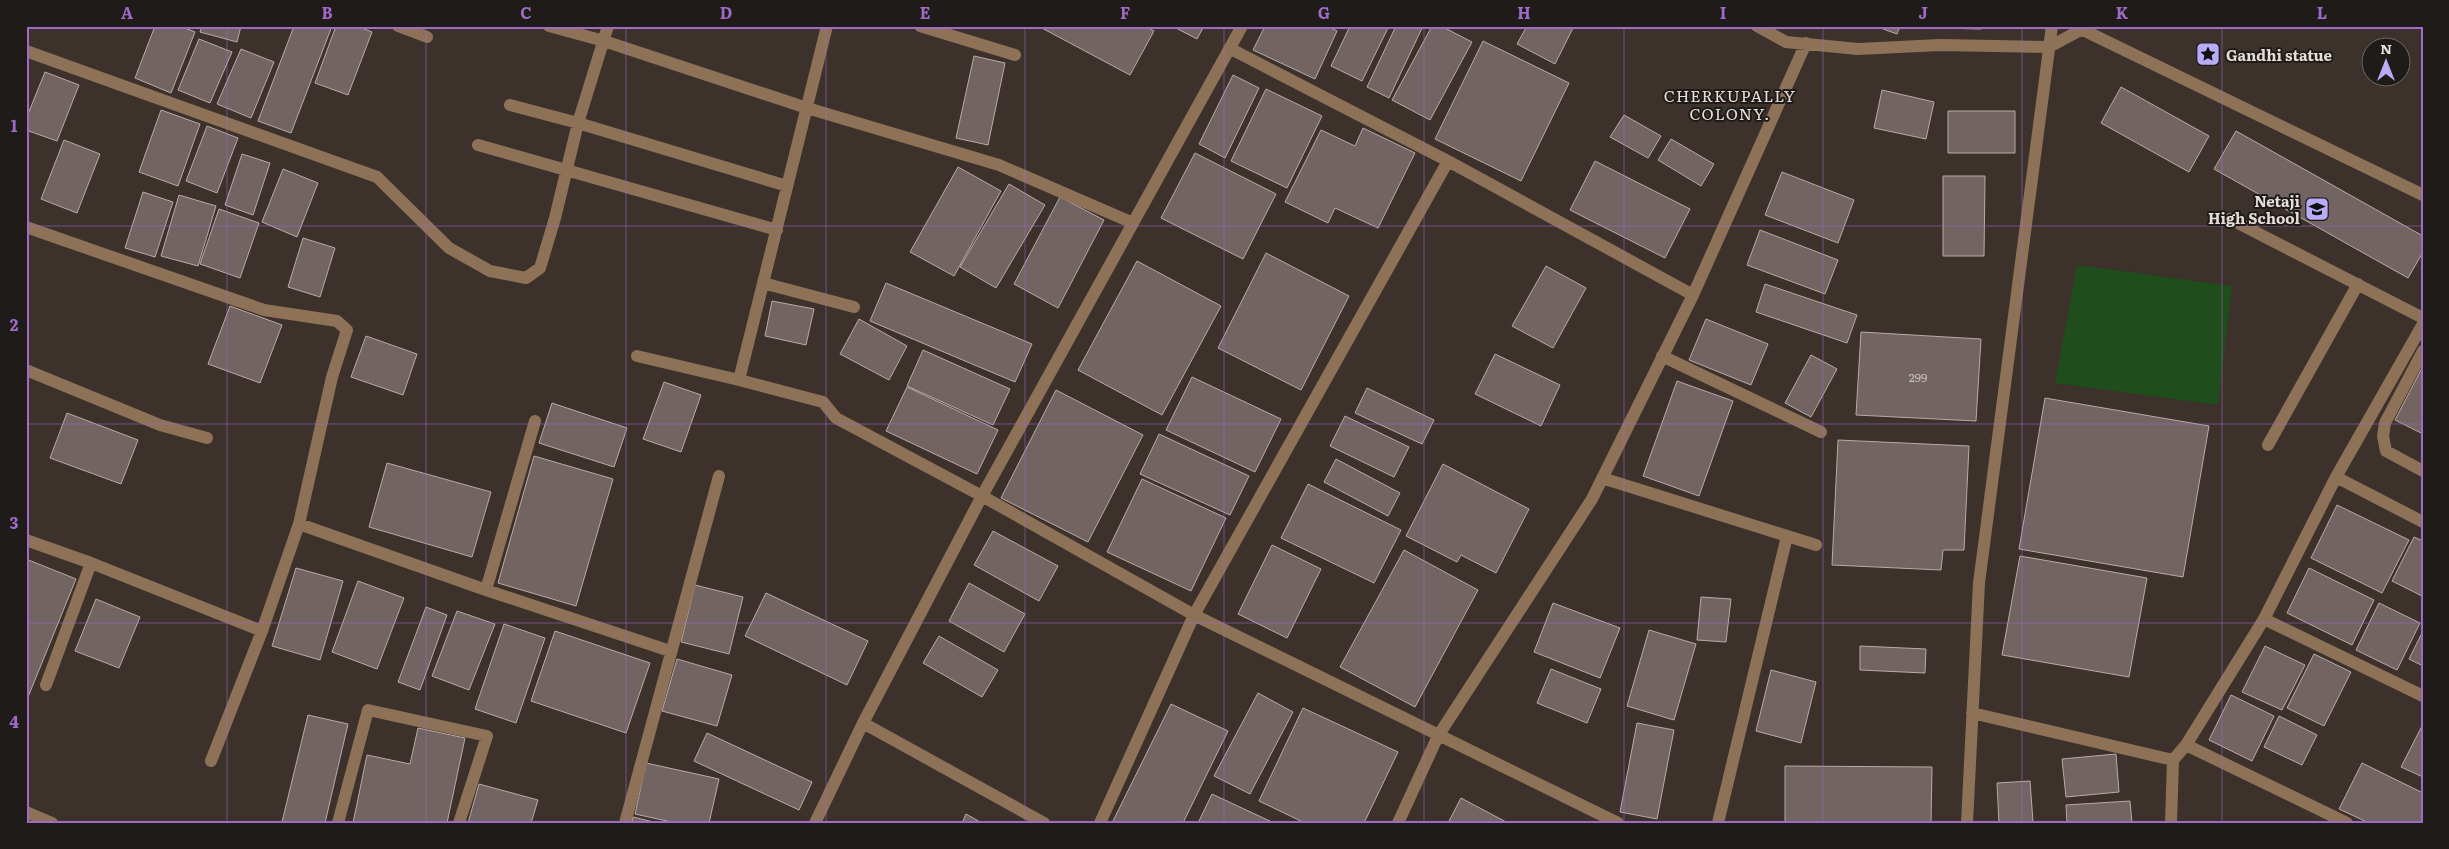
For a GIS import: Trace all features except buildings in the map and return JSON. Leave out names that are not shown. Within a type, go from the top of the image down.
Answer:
[{"type":"street","points":[[398,26],[427,37]]},
{"type":"street","points":[[549,26],[604,41],[807,108],[999,165],[1132,224]]},
{"type":"street","points":[[26,52],[377,177],[449,248],[490,271],[526,278],[540,268],[578,123],[608,26]]},
{"type":"street","points":[[740,380],[827,26]]},
{"type":"street","points":[[920,26],[1016,55]]},
{"type":"street","points":[[815,823],[862,723],[982,496],[1242,26]]},
{"type":"street","points":[[1757,26],[1786,42],[1858,49],[1940,46],[2050,47],[2085,28],[2423,195]]},
{"type":"street","points":[[1967,823],[1979,583],[2052,26]]},
{"type":"street","points":[[1398,823],[1438,736],[1592,499],[1693,295],[1806,43]]},
{"type":"street","points":[[1230,49],[1448,161],[1693,295]]},
{"type":"street","points":[[510,105],[578,123],[787,186]]},
{"type":"street","points":[[478,145],[776,230]]},
{"type":"street","points":[[1100,823],[1194,615],[1448,161]]},
{"type":"street","points":[[2230,218],[2423,318]]},
{"type":"street","points":[[26,227],[264,310],[338,321],[347,330],[332,377],[299,524],[262,631],[211,761]]},
{"type":"street","points":[[763,283],[854,307]]},
{"type":"street","points":[[2268,445],[2358,284]]},
{"type":"street","points":[[2171,823],[2172,760],[2186,744],[2264,619],[2336,477],[2423,324]]},
{"type":"street","points":[[2423,351],[2385,423],[2383,436],[2386,451],[2423,471]]},
{"type":"street","points":[[637,356],[823,402],[836,418],[982,496],[1194,615],[1618,823]]},
{"type":"street","points":[[1662,356],[1821,432]]},
{"type":"street","points":[[26,370],[160,424],[207,438]]},
{"type":"street","points":[[486,590],[535,422]]},
{"type":"street","points":[[625,823],[670,650],[719,476]]},
{"type":"street","points":[[2336,477],[2423,522]]},
{"type":"street","points":[[1602,478],[1816,545]]},
{"type":"street","points":[[299,524],[486,590],[670,650]]},
{"type":"street","points":[[1718,823],[1787,536]]},
{"type":"street","points":[[26,540],[91,563],[262,631]]},
{"type":"street","points":[[46,685],[91,563]]},
{"type":"street","points":[[2264,619],[2423,696]]},
{"type":"street","points":[[338,823],[368,710],[487,736],[459,823]]},
{"type":"street","points":[[1972,713],[2172,760]]},
{"type":"street","points":[[862,723],[1044,823]]},
{"type":"street","points":[[2186,744],[2348,823]]},
{"type":"street","points":[[26,812],[52,823]]},
{"type":"green space","points":[[2077,265],[2232,286],[2218,405],[2055,383]]},
{"type":"place","name":"Gandhi statue","points":[[2208,54]]},
{"type":"place","name":"Netaji High School","points":[[2317,209]]},
{"type":"district","name":"CHERKUPALLY COLONY.","points":[[1730,104]]}]
